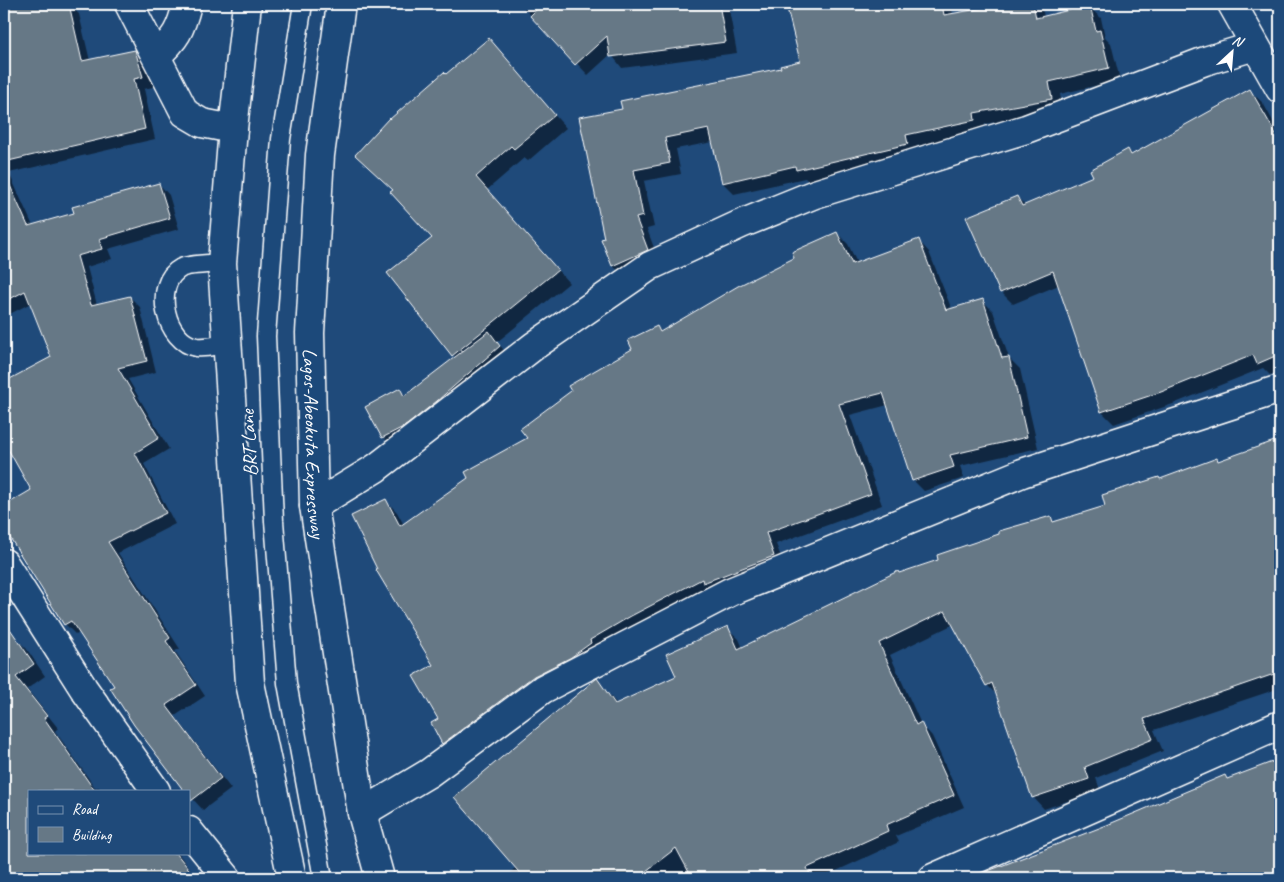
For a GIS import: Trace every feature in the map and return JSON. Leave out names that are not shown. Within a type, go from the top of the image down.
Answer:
[{"type":"main road","points":[[130,4],[185,113],[202,123],[233,129]]},
{"type":"main road","points":[[156,56],[179,33],[186,4]]},
{"type":"main road","points":[[247,4],[233,129],[222,263],[250,683],[292,878]]},
{"type":"main road","name":"Lagos-Abeokuta Expressway","points":[[341,4],[320,155],[311,313],[314,506],[362,814],[380,878]]},
{"type":"main road","points":[[1232,4],[1280,89]]},
{"type":"main road","points":[[314,506],[376,468],[534,346],[650,266],[740,224],[815,194],[1026,129],[1205,61],[1256,46]]},
{"type":"main road","points":[[362,814],[429,773],[542,689],[730,592],[1022,473],[1280,389]]},
{"type":"main road","points":[[4,563],[84,689],[155,790]]},
{"type":"main road","points":[[933,878],[1280,725]]},
{"type":"main road","points":[[190,832],[227,878]]},
{"type":"lane","name":"BRT Lane","points":[[303,4],[281,139],[266,336],[274,521],[287,683],[323,878]]},
{"type":"lane","points":[[222,263],[181,268],[168,281],[164,307],[175,334],[196,347],[228,344]]},
{"type":"building","points":[[4,4],[69,4],[82,61],[135,50],[143,77],[134,79],[145,129],[4,162]]},
{"type":"building","points":[[542,4],[719,4],[726,42],[610,57],[607,36],[575,65],[530,16]]},
{"type":"building","points":[[786,4],[942,4],[944,15],[1007,4],[1033,4],[1036,18],[1090,5],[1096,31],[1100,30],[1109,68],[1049,82],[1052,99],[974,113],[975,120],[906,135],[908,144],[796,170],[795,166],[722,183],[709,129],[665,138],[670,163],[634,170],[643,216],[636,218],[648,250],[612,266],[601,239],[604,238],[579,117],[622,109],[620,101],[781,68],[780,66],[800,61]]},
{"type":"building","points":[[489,38],[555,115],[514,149],[511,146],[476,177],[558,270],[452,356],[387,273],[432,238],[390,192],[393,190],[355,155],[389,118],[444,72],[446,74]]},
{"type":"building","points":[[1250,89],[1280,141],[1280,354],[1257,364],[1253,355],[1161,392],[1101,412],[1053,271],[1000,293],[966,217],[1017,196],[1022,206],[1093,176],[1090,170],[1128,149],[1131,155]]},
{"type":"building","points":[[4,172],[28,226],[74,213],[72,207],[159,183],[170,218],[99,239],[102,249],[77,256],[91,305],[130,296],[147,361],[118,368],[159,438],[135,453],[166,513],[108,542],[170,638],[166,641],[196,685],[166,705],[221,778],[191,801],[190,790],[183,790],[134,725],[110,688],[114,686],[71,621],[64,625],[4,528],[4,506],[31,490],[4,442],[4,382],[51,357],[25,291],[4,302]]},
{"type":"building","points":[[837,232],[852,264],[919,239],[946,310],[983,299],[1002,358],[1009,357],[1027,437],[950,455],[954,467],[912,481],[883,393],[839,404],[871,494],[766,533],[774,556],[703,583],[702,579],[631,616],[590,640],[591,643],[570,658],[534,676],[442,744],[431,723],[438,719],[413,676],[433,665],[376,570],[351,516],[386,499],[400,526],[468,478],[465,472],[527,438],[520,429],[571,391],[568,386],[632,349],[628,340],[657,326],[660,332],[738,286],[794,258],[792,252]]},
{"type":"building","points":[[489,331],[500,346],[407,425],[382,438],[365,407],[400,388],[404,396]]},
{"type":"building","points":[[1280,439],[1280,672],[1144,719],[1153,739],[1085,767],[1089,779],[1032,798],[992,683],[986,686],[945,611],[879,643],[916,725],[921,722],[954,795],[886,825],[888,831],[807,868],[812,878],[692,878],[676,848],[637,878],[524,878],[454,797],[597,678],[615,704],[676,676],[666,654],[728,626],[738,649],[898,571],[899,573],[938,560],[937,555],[999,534],[999,531],[1051,516],[1053,522],[1105,506],[1102,495],[1159,477],[1160,479],[1217,458],[1218,461]]},
{"type":"building","points":[[4,620],[34,664],[16,677],[47,716],[44,718],[94,790],[28,790],[28,854],[177,854],[196,878],[4,878]]},
{"type":"building","points":[[1280,759],[1280,875],[1270,878],[974,878],[1225,775],[1227,779]]}]
